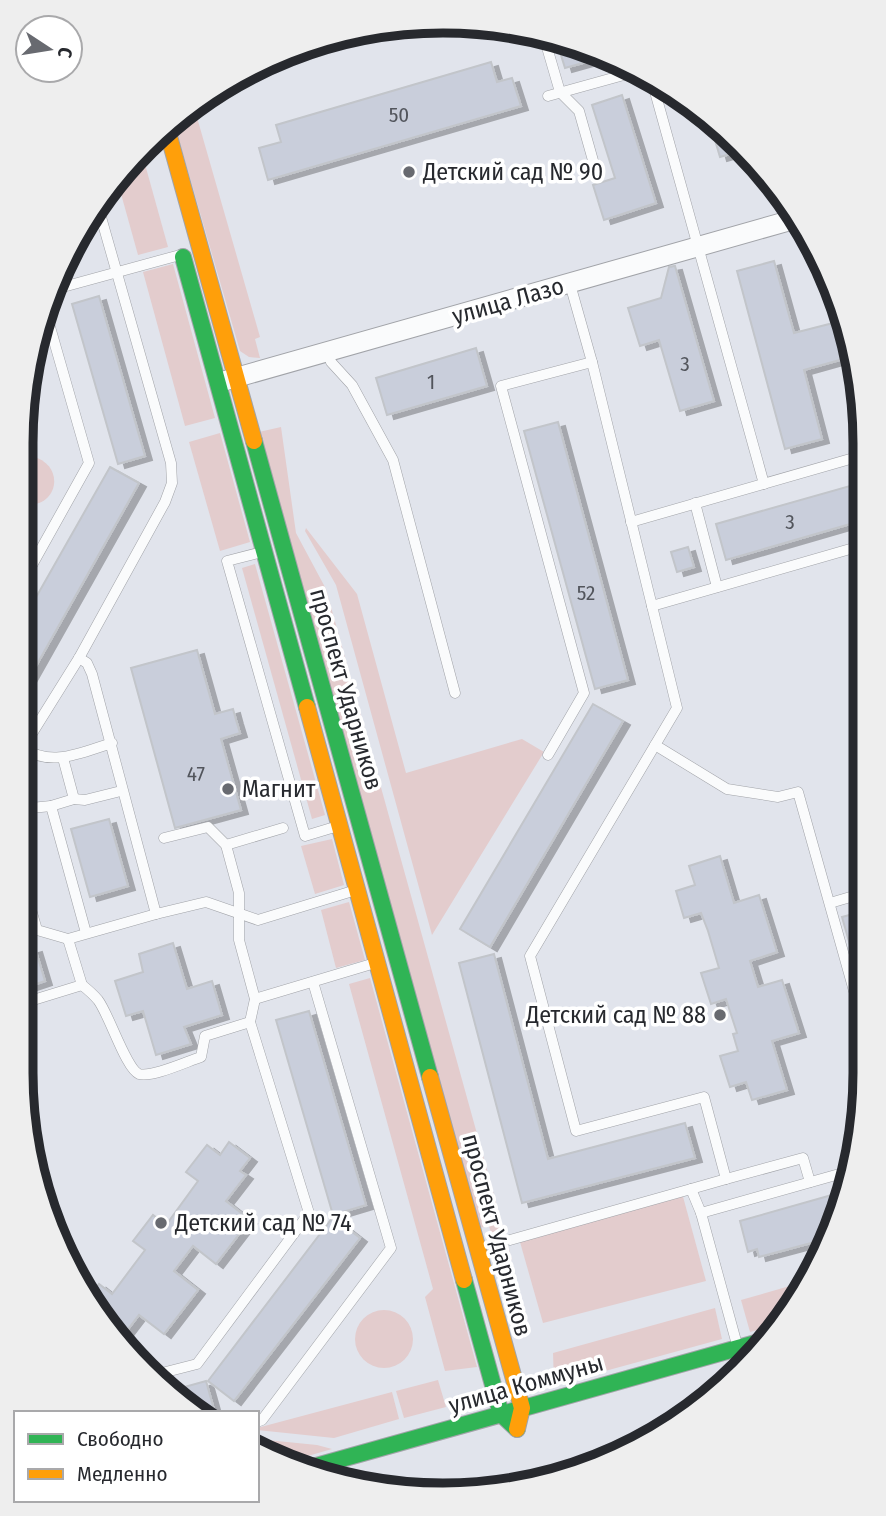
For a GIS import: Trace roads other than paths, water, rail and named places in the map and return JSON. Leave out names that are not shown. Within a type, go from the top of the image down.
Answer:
[{"type":"street","name":"проспект Ударников","points":[[170,138],[522,1408],[524,1427]]},
{"type":"street","name":"улица Лазо","points":[[217,383],[788,221]]},
{"type":"street","name":"проспект Ударников","points":[[180,248],[501,1414]]},
{"type":"street","name":"улица Коммуны","points":[[322,1464],[522,1408],[733,1363]]},
{"type":"street","points":[[501,1414],[524,1427]]},
{"type":"street","name":"улица Коммуны","points":[[494,1435],[524,1427]]},
{"type":"lane","points":[[547,46],[560,92],[579,111],[594,164]]},
{"type":"lane","points":[[548,96],[623,75]]},
{"type":"lane","points":[[655,92],[764,484]]},
{"type":"lane","points":[[33,734],[79,658],[165,502],[172,483],[172,463],[101,217]]},
{"type":"lane","points":[[64,287],[118,273],[180,248],[201,249]]},
{"type":"lane","points":[[570,284],[592,362],[677,708],[530,956],[576,1131],[704,1097],[726,1179]]},
{"type":"lane","points":[[33,563],[89,463],[50,327]]},
{"type":"lane","points":[[328,352],[331,362],[352,385],[393,460],[455,693]]},
{"type":"lane","points":[[548,755],[584,693],[501,386],[592,362]]},
{"type":"lane","points":[[631,522],[853,458]]},
{"type":"lane","points":[[695,503],[717,587]]},
{"type":"lane","points":[[282,546],[227,561],[305,836],[358,820]]},
{"type":"lane","points":[[652,606],[853,548]]},
{"type":"lane","points":[[79,658],[87,663],[92,674],[156,914]]},
{"type":"lane","points":[[33,755],[47,759],[63,758],[112,743]]},
{"type":"lane","points":[[655,745],[727,789],[778,797],[798,792],[853,986]]},
{"type":"lane","points":[[63,758],[74,799]]},
{"type":"lane","points":[[33,808],[74,799],[86,800],[117,792]]},
{"type":"lane","points":[[51,806],[86,933]]},
{"type":"lane","points":[[164,838],[208,827],[226,845],[239,893],[239,940],[255,999],[250,1022],[309,1213],[197,1364],[164,1373]]},
{"type":"lane","points":[[226,845],[283,828]]},
{"type":"lane","points":[[33,916],[37,930],[68,939],[206,902],[258,920],[376,884]]},
{"type":"lane","points":[[830,903],[853,896]]},
{"type":"lane","points":[[68,939],[82,985],[97,999],[110,1021],[130,1068],[139,1074],[149,1074],[201,1057],[205,1036],[250,1022]]},
{"type":"lane","points":[[255,999],[396,957]]},
{"type":"lane","points":[[259,1421],[391,1248],[313,982]]},
{"type":"lane","points":[[33,1000],[82,985]]},
{"type":"lane","points":[[510,1240],[803,1158],[810,1182]]},
{"type":"lane","points":[[701,1213],[840,1174]]},
{"type":"lane","points":[[691,1189],[701,1213],[736,1360]]},
{"type":"place","name":"Детский сад № 90","points":[[409,172]]},
{"type":"place","name":"Магнит","points":[[228,789]]},
{"type":"place","name":"Детский сад № 88","points":[[720,1015]]},
{"type":"place","name":"Детский сад № 74","points":[[161,1223]]}]
